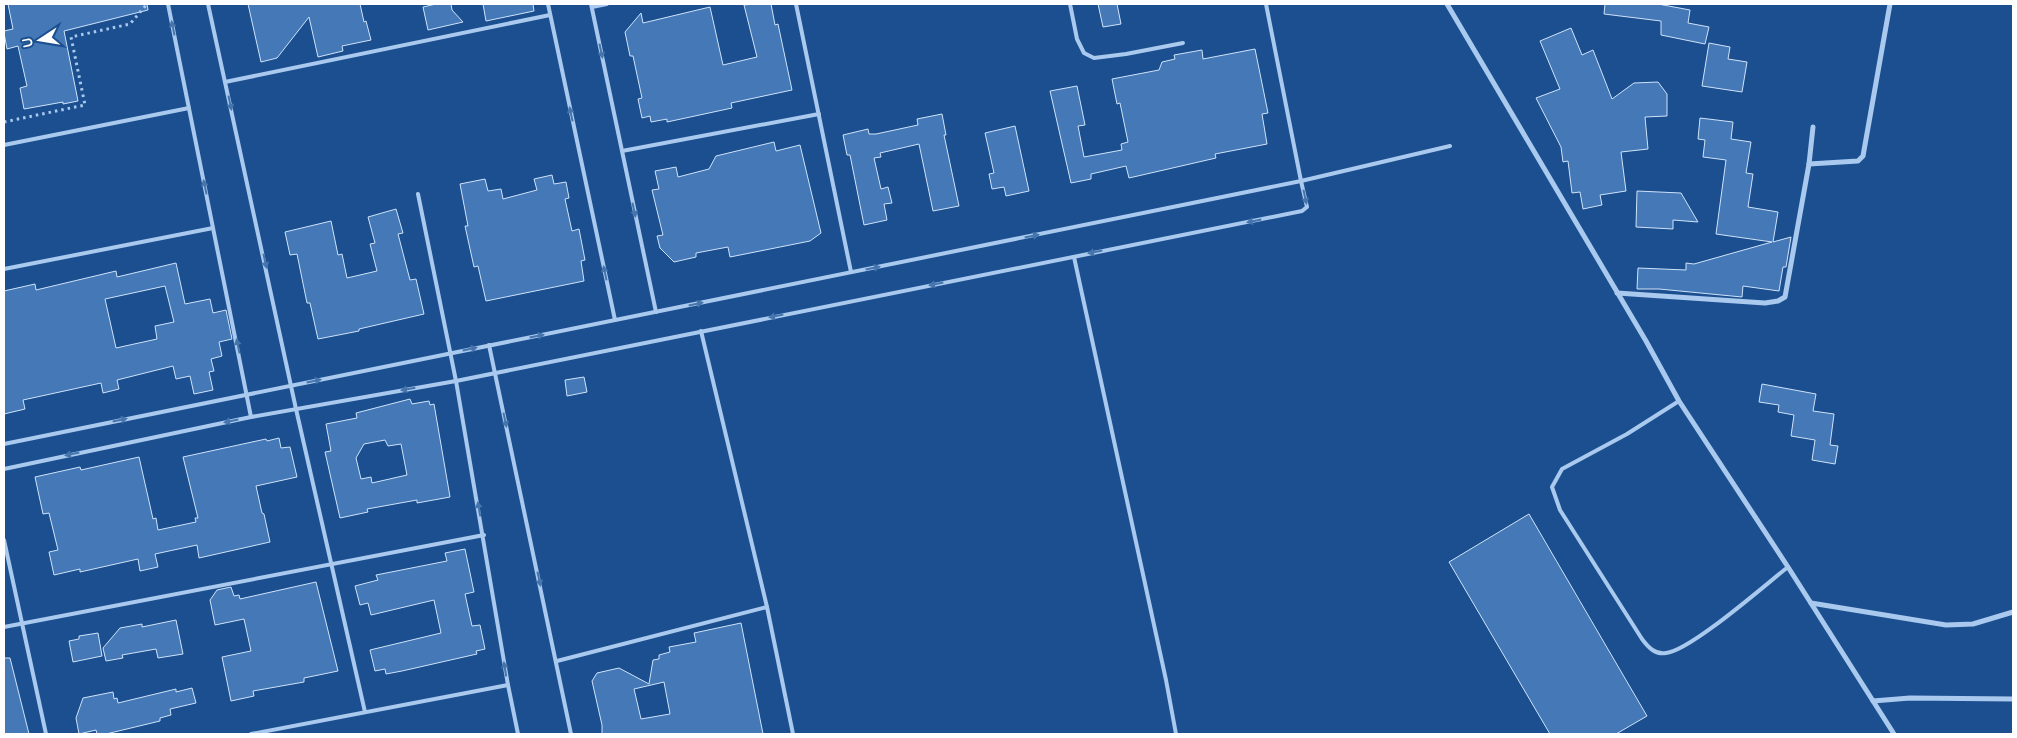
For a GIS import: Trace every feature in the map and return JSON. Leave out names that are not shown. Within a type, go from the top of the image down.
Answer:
[{"type":"street","points":[[1447,4],[1679,401],[1788,567],[1894,734]]},
{"type":"street","points":[[1809,164],[1858,161],[1863,156],[1890,4]]},
{"type":"street","points":[[1617,293],[1765,303],[1778,301],[1784,297],[1809,164],[1813,127]]},
{"type":"street","points":[[1811,603],[1946,625],[1973,624],[2013,612]]},
{"type":"street","points":[[1873,701],[1910,698],[2013,699]]},
{"type":"lane","points":[[168,4],[251,417]]},
{"type":"lane","points":[[208,4],[296,409],[365,712]]},
{"type":"lane","points":[[548,4],[616,320]]},
{"type":"lane","points":[[608,4],[591,5],[656,312]]},
{"type":"lane","points":[[796,4],[851,272]]},
{"type":"lane","points":[[1070,4],[1077,39],[1084,54],[1094,58],[1183,43]]},
{"type":"lane","points":[[4,469],[251,417],[456,381],[1302,211],[1307,207],[1308,202],[1301,182],[1266,4]]},
{"type":"lane","points":[[225,82],[550,15]]},
{"type":"lane","points":[[4,146],[189,108]]},
{"type":"lane","points":[[622,151],[819,114]]},
{"type":"lane","points":[[4,444],[1301,182],[1450,146]]},
{"type":"lane","points":[[418,194],[456,381],[518,734]]},
{"type":"lane","points":[[4,270],[214,228]]},
{"type":"lane","points":[[1074,256],[1176,734]]},
{"type":"lane","points":[[702,331],[767,608],[793,734]]},
{"type":"lane","points":[[489,345],[571,734]]},
{"type":"lane","points":[[1679,401],[1627,434],[1562,469],[1552,487],[1560,510],[1642,639],[1652,650],[1666,653],[1688,644],[1788,567]]},
{"type":"lane","points":[[4,627],[484,534]]},
{"type":"lane","points":[[4,540],[46,734]]},
{"type":"lane","points":[[557,661],[767,608]]},
{"type":"lane","points":[[251,734],[508,685]]},
{"type":"path","points":[[4,122],[86,105],[71,37],[130,24],[147,4]]},
{"type":"building","points":[[8,4],[147,4],[148,10],[64,31],[78,101],[24,109],[20,88],[27,86],[18,46],[7,49],[4,33],[4,31],[13,29]]},
{"type":"building","points":[[248,4],[360,4],[371,40],[342,46],[343,51],[318,57],[309,17],[277,58],[261,62]]},
{"type":"building","points":[[436,4],[451,4],[452,10],[463,22],[428,30],[423,7]]},
{"type":"building","points":[[483,4],[533,4],[534,11],[486,21]]},
{"type":"building","points":[[771,4],[775,25],[778,24],[792,90],[731,103],[732,108],[667,122],[667,119],[651,122],[650,116],[642,118],[638,99],[642,98],[633,56],[630,56],[625,32],[641,13],[643,23],[710,7],[723,65],[757,57],[744,5]]},
{"type":"building","points":[[1098,4],[1117,4],[1121,24],[1103,27]]},
{"type":"building","points":[[1605,4],[1658,4],[1690,10],[1688,23],[1709,27],[1705,44],[1661,35],[1661,21],[1604,14]]},
{"type":"building","points":[[1571,28],[1582,55],[1593,50],[1612,99],[1634,83],[1658,82],[1667,94],[1667,116],[1645,117],[1648,149],[1621,152],[1626,191],[1600,195],[1602,205],[1583,209],[1580,192],[1572,193],[1568,161],[1563,162],[1561,147],[1536,98],[1560,89],[1540,41]]},
{"type":"building","points":[[1709,43],[1730,47],[1728,59],[1747,62],[1742,92],[1702,86]]},
{"type":"building","points":[[1255,49],[1268,113],[1262,114],[1267,144],[1215,154],[1216,158],[1129,178],[1126,166],[1091,174],[1091,179],[1071,183],[1050,91],[1077,86],[1085,125],[1078,126],[1084,157],[1122,150],[1121,144],[1128,142],[1120,103],[1117,104],[1112,79],[1159,70],[1162,62],[1175,59],[1174,55],[1202,50],[1203,59]]},
{"type":"building","points":[[942,114],[946,135],[944,135],[959,206],[933,211],[919,144],[880,153],[881,157],[874,158],[881,189],[888,187],[892,203],[884,204],[887,220],[864,225],[850,155],[847,155],[843,135],[868,129],[869,134],[876,134],[918,125],[917,119]]},
{"type":"building","points":[[1700,118],[1733,122],[1731,139],[1751,142],[1746,173],[1753,174],[1748,207],[1778,212],[1773,242],[1791,237],[1786,267],[1783,267],[1779,291],[1743,286],[1742,297],[1659,289],[1637,289],[1638,268],[1686,270],[1686,263],[1694,264],[1772,242],[1716,234],[1726,160],[1703,157],[1705,140],[1698,139]]},
{"type":"building","points":[[1015,126],[1029,191],[1006,196],[1004,187],[992,189],[989,174],[994,173],[985,133]]},
{"type":"building","points":[[774,142],[776,151],[800,145],[821,233],[810,241],[730,257],[728,247],[696,253],[696,257],[674,262],[660,248],[657,236],[663,235],[652,190],[659,189],[655,171],[676,167],[678,177],[709,169],[716,156]]},
{"type":"building","points":[[552,175],[554,184],[566,182],[569,198],[565,199],[572,231],[579,229],[585,260],[581,261],[584,281],[486,301],[478,266],[474,267],[465,226],[468,226],[460,184],[485,179],[488,191],[501,189],[503,199],[537,190],[534,179]]},
{"type":"building","points":[[1637,191],[1681,193],[1698,222],[1673,220],[1673,229],[1636,227]]},
{"type":"building","points":[[396,209],[403,233],[398,234],[410,280],[416,279],[424,314],[359,329],[359,331],[318,339],[310,303],[307,303],[297,254],[290,255],[285,232],[331,221],[338,255],[342,254],[347,278],[377,271],[370,244],[375,243],[368,217]]},
{"type":"building","points":[[176,263],[185,304],[210,299],[213,313],[226,310],[232,339],[219,342],[222,356],[211,359],[214,371],[209,372],[213,390],[194,394],[190,376],[176,379],[173,366],[117,380],[119,389],[103,393],[101,383],[23,400],[25,409],[4,414],[4,291],[35,284],[36,290],[116,271],[117,277]],"holes":[[[165,286],[174,322],[155,326],[157,339],[116,348],[105,299]]]},
{"type":"building","points":[[584,377],[587,392],[567,396],[565,380]]},
{"type":"building","points":[[1762,384],[1816,394],[1813,411],[1834,414],[1830,445],[1838,446],[1835,464],[1812,460],[1815,440],[1791,436],[1794,415],[1778,412],[1779,405],[1759,402]]},
{"type":"building","points":[[410,399],[412,404],[429,401],[430,405],[434,404],[450,497],[417,503],[417,500],[367,509],[368,512],[340,518],[325,452],[331,451],[326,424],[357,418],[356,413]],"holes":[[[385,440],[388,446],[401,444],[407,475],[372,483],[371,477],[361,479],[356,458],[364,444]]]},
{"type":"building","points":[[279,438],[281,448],[290,447],[297,477],[256,486],[270,542],[199,558],[197,545],[155,554],[158,567],[140,571],[138,559],[80,572],[80,569],[54,575],[49,552],[58,550],[49,513],[43,514],[35,477],[80,467],[81,470],[139,457],[153,519],[156,518],[158,530],[196,522],[195,518],[198,518],[183,457],[266,439],[267,441]]},
{"type":"building","points":[[1529,514],[1647,716],[1616,734],[1550,734],[1449,562]]},
{"type":"building","points":[[465,549],[474,592],[465,594],[472,626],[480,625],[485,649],[476,651],[477,654],[402,671],[386,674],[385,669],[375,671],[370,650],[441,633],[434,600],[371,615],[368,603],[360,605],[355,586],[378,580],[376,575],[447,561],[445,553]]},
{"type":"building","points":[[316,582],[338,671],[304,678],[304,682],[253,691],[254,696],[231,701],[222,657],[251,651],[244,619],[215,625],[210,600],[217,590],[231,587],[234,596],[239,595],[240,599]]},
{"type":"building","points":[[176,620],[183,654],[158,658],[156,649],[122,655],[123,658],[106,661],[103,648],[120,628],[142,624],[142,627]]},
{"type":"building","points":[[741,623],[763,734],[602,734],[602,725],[592,681],[597,673],[619,668],[649,684],[653,660],[659,659],[659,655],[670,652],[669,647],[696,642],[694,633]],"holes":[[[664,682],[670,714],[641,719],[634,689]]]},
{"type":"building","points":[[98,633],[102,656],[73,662],[69,641],[79,639],[79,636]]},
{"type":"building","points":[[4,658],[10,658],[29,734],[4,734]]},
{"type":"building","points":[[192,688],[196,703],[170,709],[171,715],[160,718],[160,721],[106,734],[97,734],[96,730],[79,734],[76,718],[83,698],[113,692],[114,699],[117,698],[118,703],[176,689],[176,692]]}]
